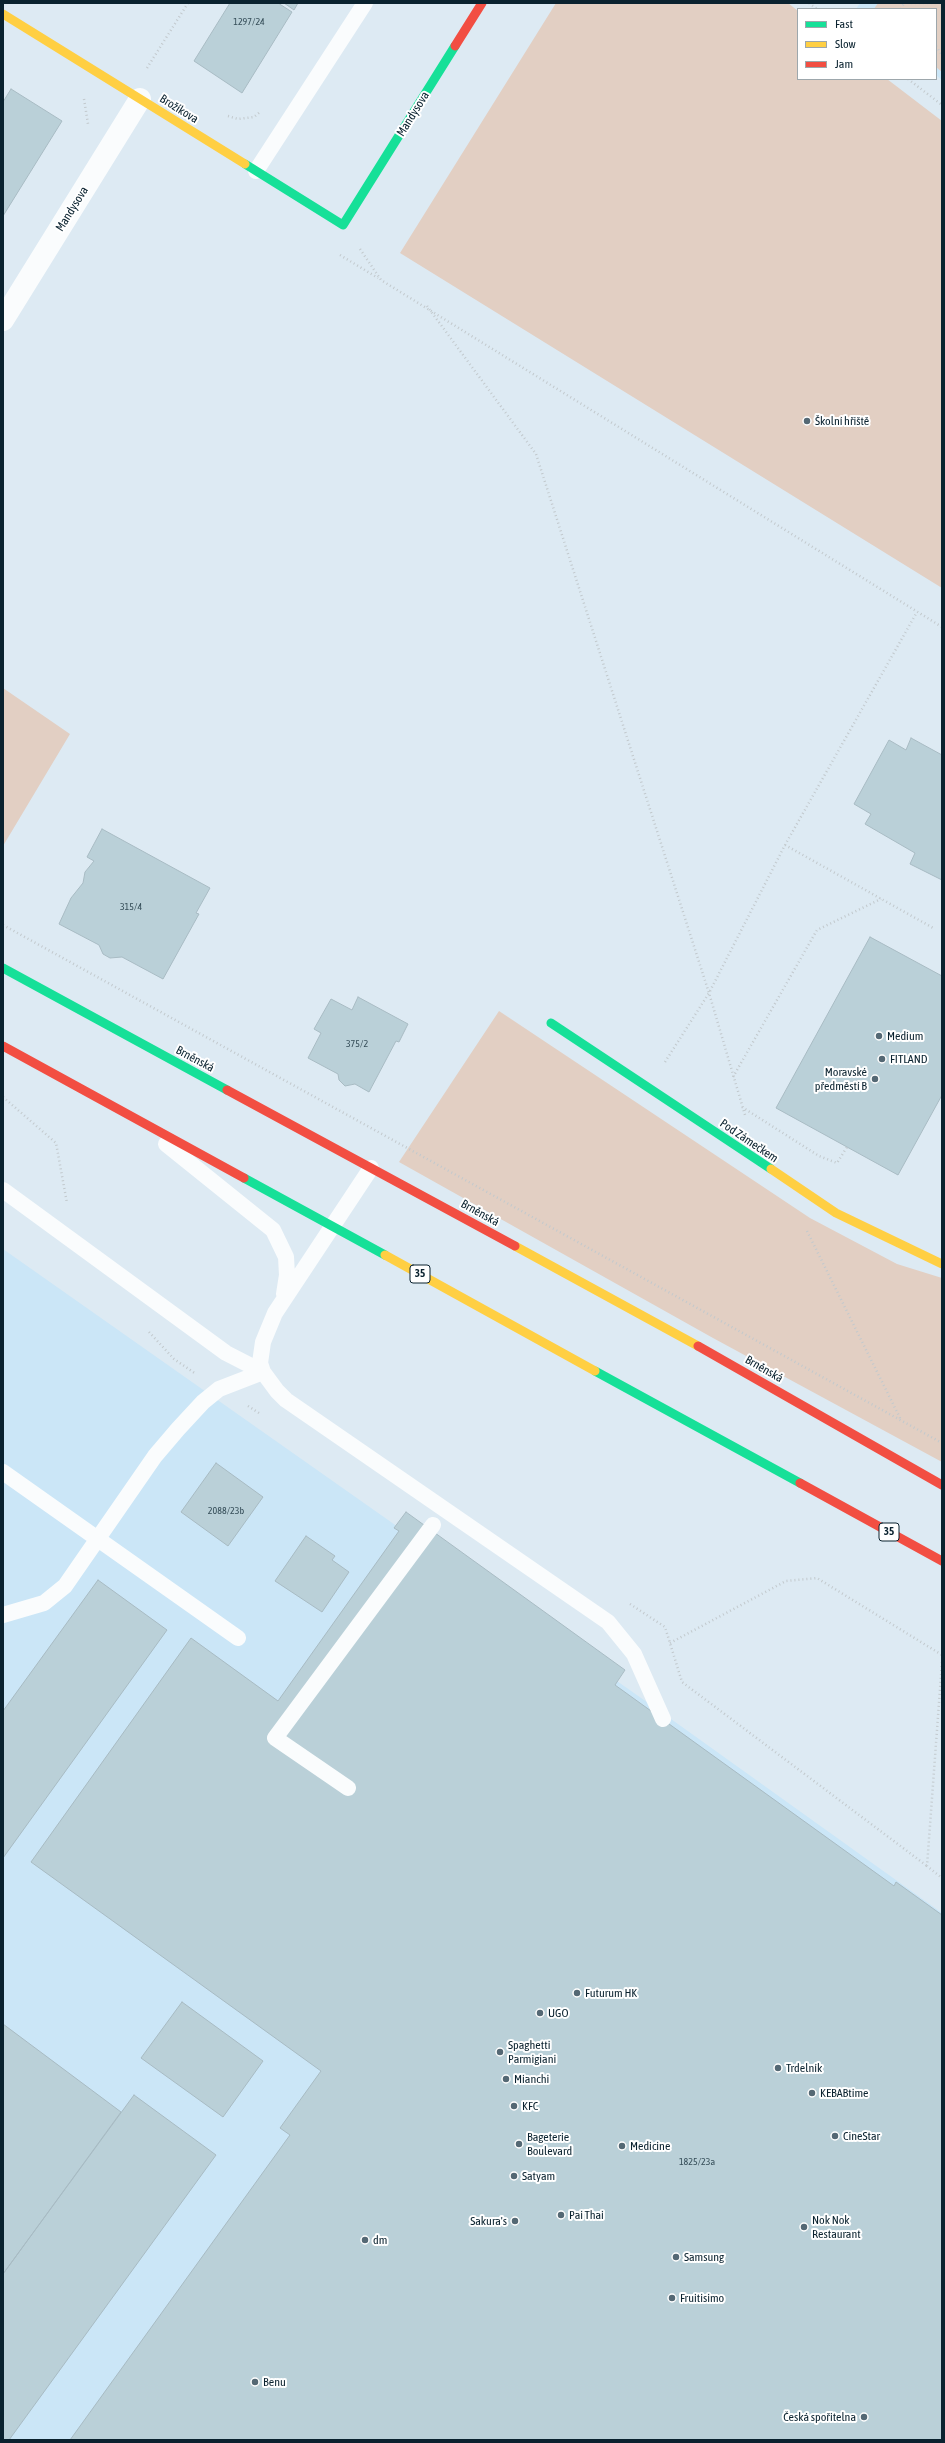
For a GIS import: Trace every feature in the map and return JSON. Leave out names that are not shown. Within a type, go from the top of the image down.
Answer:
[{"type":"main road","name":"Mandysova","points":[[343,225],[482,3]]},
{"type":"main road","name":"Brožíkova","points":[[3,14],[343,225]]},
{"type":"main road","name":"Brněnská","points":[[3,968],[728,1362],[942,1485]]},
{"type":"main road","name":"Pod Zámečkem","points":[[551,1023],[836,1213],[942,1264]]},
{"type":"main road","name":"35","points":[[3,1046],[942,1561]]},
{"type":"street","name":"Mandysova","points":[[3,320],[140,99]]},
{"type":"lane","points":[[256,171],[365,3]]},
{"type":"lane","points":[[135,1119],[273,1230],[286,1257],[287,1275],[283,1299]]},
{"type":"lane","points":[[371,1168],[283,1299],[263,1342],[260,1363],[263,1372],[277,1391],[286,1400],[608,1622],[634,1654],[663,1719]]},
{"type":"lane","points":[[3,1190],[226,1353],[263,1372]]},
{"type":"lane","points":[[3,1614],[29,1608],[56,1594],[65,1586],[165,1442],[203,1402],[219,1389],[263,1372]]},
{"type":"lane","points":[[3,1472],[238,1638]]},
{"type":"lane","points":[[348,1788],[275,1738],[433,1525]]},
{"type":"path","points":[[154,73],[147,68],[188,3]]},
{"type":"path","points":[[911,3],[941,3]]},
{"type":"path","points":[[909,80],[942,105]]},
{"type":"path","points":[[221,114],[238,119],[254,117],[263,109]]},
{"type":"path","points":[[343,225],[381,280],[427,306],[942,627]]},
{"type":"path","points":[[427,306],[536,454],[710,993],[741,1107],[747,1121]]},
{"type":"path","points":[[648,1087],[710,993],[785,845],[917,612]]},
{"type":"path","points":[[785,845],[935,930]]},
{"type":"path","points":[[733,1077],[817,930],[881,899]]},
{"type":"path","points":[[3,925],[941,1442]]},
{"type":"path","points":[[741,1107],[820,1156],[837,1163],[847,1147]]},
{"type":"path","points":[[804,1224],[901,1420]]},
{"type":"path","points":[[942,1655],[817,1578],[786,1581],[670,1642],[682,1682],[942,1878]]},
{"type":"path","points":[[927,1866],[942,1662]]},
{"type":"shaded area","name":"Školní hřiště","points":[[556,3],[788,3],[797,10],[797,80],[888,80],[942,121],[942,588],[400,253]]},
{"type":"shaded area","points":[[860,3],[942,3],[942,80],[937,76],[937,8],[857,8]]},
{"type":"shaded area","points":[[878,3],[942,3],[942,72],[937,68],[937,8],[875,8]]},
{"type":"shaded area","points":[[3,688],[70,734],[3,846]]},
{"type":"shaded area","points":[[499,1011],[810,1218],[897,1264],[942,1278],[942,1462],[713,1338],[399,1162]]},
{"type":"shaded area","name":"Futurum HK","points":[[3,1249],[678,1724],[942,1913],[942,2440],[3,2440]]},
{"type":"building","points":[[230,3],[278,3],[292,12],[242,93],[194,61]]},
{"type":"building","points":[[284,3],[298,3],[294,10]]},
{"type":"building","points":[[11,89],[62,121],[3,216],[3,102]]},
{"type":"building","points":[[911,738],[942,755],[942,880],[910,864],[915,853],[865,824],[871,814],[854,804],[889,740],[906,750]]},
{"type":"building","points":[[102,829],[210,888],[196,913],[199,914],[163,979],[122,957],[110,958],[103,954],[99,945],[59,924],[71,898],[83,883],[85,872],[94,861],[87,857]]},
{"type":"building","name":"Medium","points":[[870,937],[942,976],[942,1095],[898,1175],[776,1108]]},
{"type":"building","points":[[358,997],[408,1024],[399,1042],[396,1041],[369,1092],[355,1084],[345,1086],[339,1080],[338,1074],[308,1058],[321,1033],[314,1029],[331,999],[352,1010]]},
{"type":"building","points":[[216,1463],[263,1497],[228,1546],[181,1512]]},
{"type":"building","name":"Futurum HK","points":[[406,1512],[625,1670],[615,1685],[894,1886],[896,1882],[942,1915],[942,2440],[70,2440],[290,2135],[280,2128],[321,2071],[31,1862],[191,1638],[278,1701],[399,1531],[394,1528]]},
{"type":"building","points":[[306,1536],[335,1556],[332,1560],[349,1572],[322,1612],[275,1581]]},
{"type":"building","points":[[98,1580],[167,1630],[3,1858],[3,1711]]},
{"type":"building","points":[[182,2002],[263,2061],[223,2117],[141,2058]]},
{"type":"building","points":[[3,2024],[121,2112],[3,2274]]},
{"type":"building","points":[[134,2095],[216,2155],[9,2440],[3,2440],[3,2274]]},
{"type":"traffic: fast","points":[[245,164],[343,225],[455,46]]},
{"type":"traffic: fast","points":[[3,968],[227,1090]]},
{"type":"traffic: fast","points":[[551,1023],[771,1169]]},
{"type":"traffic: fast","points":[[244,1178],[385,1255]]},
{"type":"traffic: fast","points":[[595,1371],[800,1483]]},
{"type":"traffic: slow","points":[[3,14],[245,164]]},
{"type":"traffic: slow","points":[[771,1169],[836,1213],[942,1264]]},
{"type":"traffic: slow","points":[[515,1246],[698,1346]]},
{"type":"traffic: slow","points":[[385,1255],[595,1371]]},
{"type":"traffic: jam","points":[[455,46],[482,3]]},
{"type":"traffic: jam","points":[[3,1046],[244,1178]]},
{"type":"traffic: jam","points":[[227,1090],[515,1246]]},
{"type":"traffic: jam","points":[[698,1346],[942,1485]]},
{"type":"traffic: jam","points":[[800,1483],[942,1561]]},
{"type":"place","name":"Školní hřiště","points":[[807,421]]},
{"type":"place","name":"Medium","points":[[879,1036]]},
{"type":"place","name":"FITLAND","points":[[882,1059]]},
{"type":"place","name":"Moravské předměstí B","points":[[875,1079]]},
{"type":"place","name":"Futurum HK","points":[[577,1993]]},
{"type":"place","name":"UGO","points":[[540,2013]]},
{"type":"place","name":"Spaghetti Parmigiani","points":[[500,2052]]},
{"type":"place","name":"Trdelník","points":[[778,2068]]},
{"type":"place","name":"Mianchi","points":[[506,2079]]},
{"type":"place","name":"KEBABtime","points":[[812,2093]]},
{"type":"place","name":"KFC","points":[[514,2106]]},
{"type":"place","name":"CineStar","points":[[835,2136]]},
{"type":"place","name":"Bageterie Boulevard","points":[[519,2144]]},
{"type":"place","name":"Medicine","points":[[622,2146]]},
{"type":"place","name":"Satyam","points":[[514,2176]]},
{"type":"place","name":"Pai Thai","points":[[561,2215]]},
{"type":"place","name":"Sakura's","points":[[515,2221]]},
{"type":"place","name":"Nok Nok Restaurant","points":[[804,2227]]},
{"type":"place","name":"dm","points":[[365,2240]]},
{"type":"place","name":"Samsung","points":[[676,2257]]},
{"type":"place","name":"Fruitisimo","points":[[672,2298]]},
{"type":"place","name":"Benu","points":[[255,2382]]},
{"type":"place","name":"Česká spořitelna","points":[[864,2417]]}]
